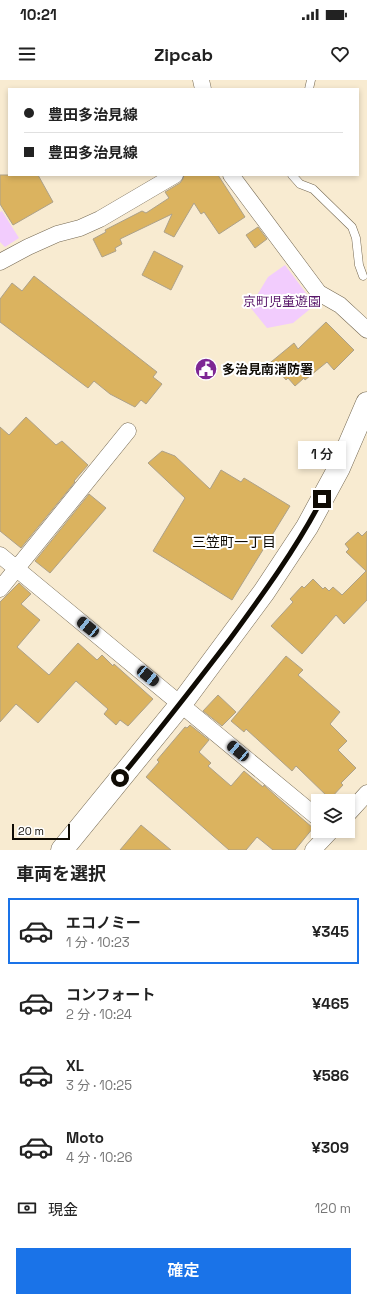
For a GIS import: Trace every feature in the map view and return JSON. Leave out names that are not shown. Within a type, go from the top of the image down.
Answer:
[{"type":"main road","points":[[62,850],[181,704],[264,592],[307,527],[339,468],[367,403]]},
{"type":"street","points":[[0,262],[57,234],[80,228],[100,219],[173,176]]},
{"type":"street","points":[[232,176],[319,293],[340,305],[367,330]]},
{"type":"street","points":[[0,589],[128,431]]},
{"type":"street","points":[[0,555],[311,812]]},
{"type":"street","points":[[355,806],[367,792]]},
{"type":"street","points":[[314,850],[325,838]]},
{"type":"lane","points":[[293,176],[300,184],[313,189],[352,227],[356,238],[359,265],[363,276]]},
{"type":"green space","points":[[2,211],[19,238],[5,247],[0,242],[0,212]]},
{"type":"green space","name":"京町児童遊園","points":[[285,265],[315,305],[293,323],[267,328],[250,307],[268,277]]},
{"type":"building","points":[[0,175],[39,176],[53,202],[13,225],[0,204]]},
{"type":"building","points":[[184,176],[219,176],[245,217],[219,234],[204,212],[201,214],[194,203],[174,237],[164,232],[172,214],[120,239],[122,244],[115,248],[116,251],[102,257],[93,239],[106,232],[105,230],[142,211],[146,213],[169,198],[165,192],[180,183]]},
{"type":"building","points":[[258,227],[267,239],[255,248],[246,235]]},
{"type":"building","points":[[154,251],[183,266],[171,290],[142,275]]},
{"type":"building","points":[[34,276],[157,372],[153,377],[162,384],[146,404],[141,400],[135,407],[110,394],[94,381],[88,388],[0,322],[0,299],[12,283],[22,291]]},
{"type":"building","points":[[326,322],[354,350],[334,370],[327,362],[295,386],[288,378],[286,380],[271,362],[294,343],[298,349]]},
{"type":"building","points":[[26,417],[56,445],[62,441],[88,465],[21,548],[0,531],[0,427],[9,435]]},
{"type":"building","points":[[162,451],[175,456],[210,489],[221,470],[241,482],[244,478],[290,506],[232,600],[153,551],[185,498],[148,463]]},
{"type":"building","points":[[89,494],[106,508],[50,573],[35,561]]},
{"type":"building","points":[[367,531],[367,600],[344,624],[336,615],[302,654],[271,626],[293,602],[290,599],[302,586],[304,588],[313,579],[323,589],[325,587],[329,591],[333,587],[342,595],[366,571],[346,552],[349,549],[345,544],[358,532],[362,536]]},
{"type":"building","points":[[19,583],[31,594],[21,604],[40,620],[17,647],[49,675],[78,643],[97,660],[102,655],[153,699],[128,726],[120,720],[116,725],[104,714],[108,709],[76,681],[38,723],[16,704],[0,722],[0,602]]},
{"type":"building","points":[[286,656],[303,670],[298,675],[340,712],[330,724],[347,741],[338,750],[356,768],[341,783],[343,785],[335,794],[325,794],[296,766],[292,771],[246,729],[244,732],[231,721]]},
{"type":"building","points":[[218,695],[236,712],[222,726],[203,711]]},
{"type":"building","points":[[190,725],[209,740],[199,752],[211,763],[208,766],[231,786],[244,771],[263,787],[264,785],[311,826],[311,830],[295,850],[273,850],[257,837],[246,850],[229,850],[146,777],[159,762],[157,760],[185,727],[187,728]]},
{"type":"building","points":[[141,825],[171,850],[120,850]]},
{"type":"place","name":"多治見南消防署","points":[[206,369]]},
{"type":"district","name":"三笠町一丁目","points":[[234,542]]},
{"type":"route","points":[[120,778],[181,704],[264,592],[307,527],[322,499]]}]
